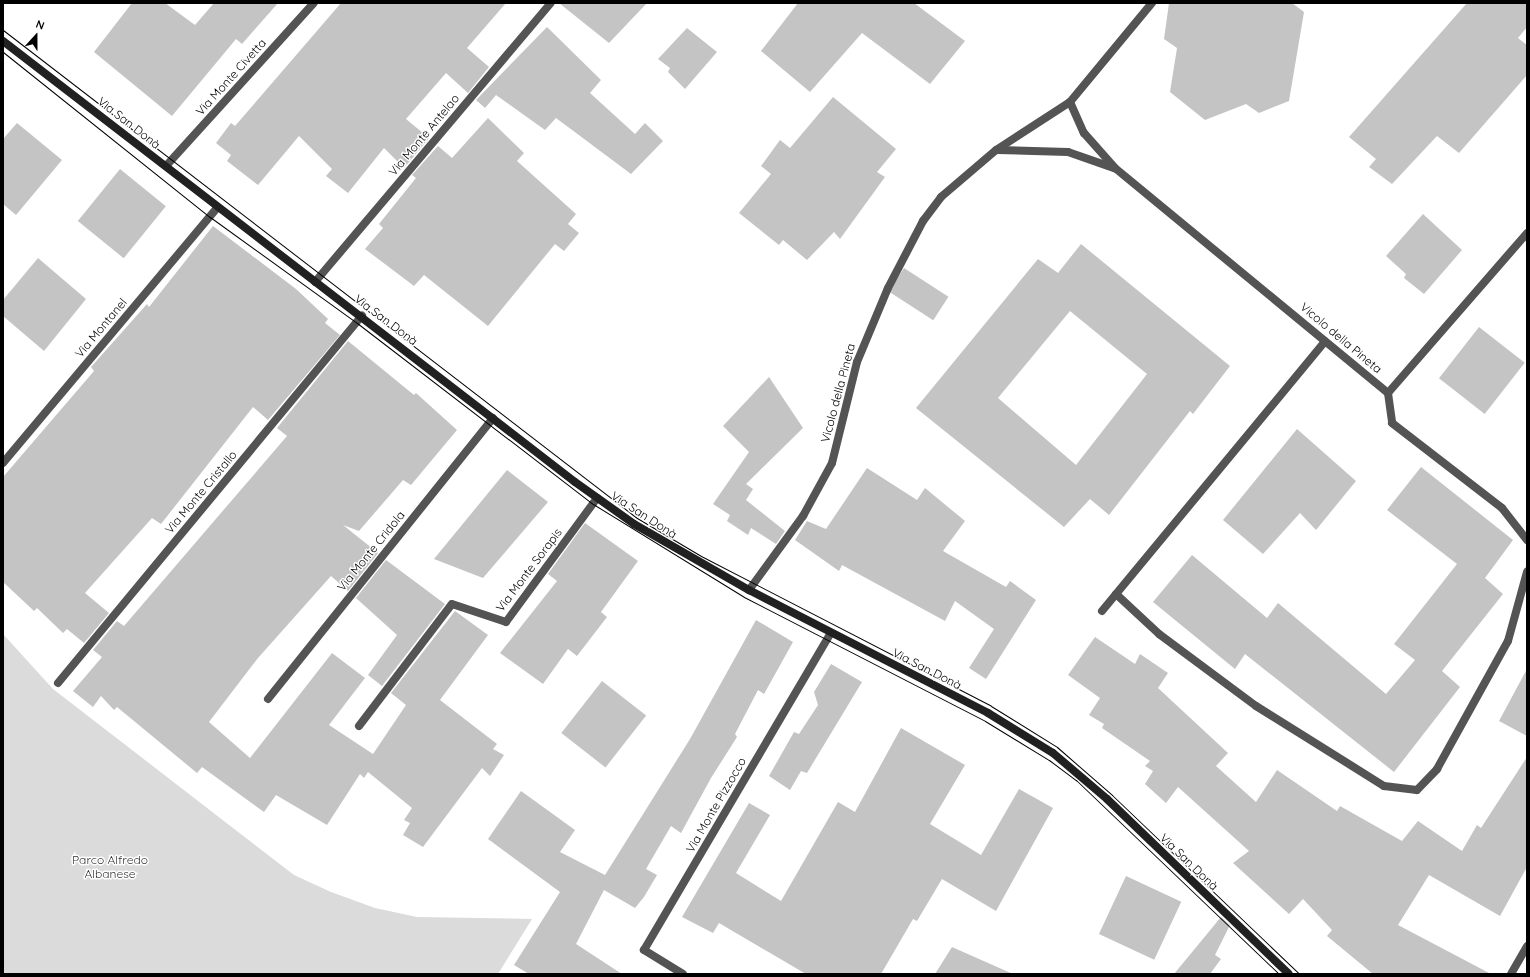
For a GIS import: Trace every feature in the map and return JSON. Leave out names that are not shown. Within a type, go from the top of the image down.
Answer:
[{"type":"street","name":"Via Monte Civetta","points":[[166,166],[314,3]]},
{"type":"street","name":"Via Monte Antelao","points":[[314,282],[551,3]]},
{"type":"street","points":[[1070,102],[1152,3]]},
{"type":"street","name":"Via San Donà","points":[[3,41],[314,282],[362,316],[597,498],[653,536],[749,590],[988,713],[1053,753],[1107,800],[1289,974]]},
{"type":"street","name":"Vicolo della Pineta","points":[[749,590],[803,516],[832,463],[857,362],[905,253],[941,197],[996,150],[1070,102],[1084,133],[1115,168],[1388,393]]},
{"type":"street","name":"Vicolo della Pineta","points":[[996,150],[1068,152],[1115,168]]},
{"type":"street","name":"Via Montanel","points":[[3,464],[218,207]]},
{"type":"street","points":[[1527,233],[1388,393],[1392,423],[1502,508],[1527,540]]},
{"type":"street","name":"Via Monte Cristallo","points":[[58,683],[362,316]]},
{"type":"street","points":[[1102,611],[1325,341]]},
{"type":"street","name":"Via Monte Cridola","points":[[268,700],[493,418]]},
{"type":"street","name":"Via Monte Sorapis","points":[[359,726],[452,604],[506,622],[597,498]]},
{"type":"street","points":[[1116,594],[1159,634],[1256,706],[1384,786],[1417,790],[1437,769],[1508,641],[1527,572]]},
{"type":"street","name":"Via Monte Pizzocco","points":[[683,974],[644,950],[831,633]]},
{"type":"street","points":[[1511,974],[1527,946]]},
{"type":"green space","name":"Parco Alfredo Albanese","points":[[3,634],[53,689],[294,875],[331,892],[375,908],[417,917],[532,919],[498,974],[3,974]]},
{"type":"building","points":[[132,3],[165,3],[195,25],[214,3],[278,3],[242,44],[236,39],[172,116],[94,52]]},
{"type":"building","points":[[341,3],[506,3],[467,48],[489,67],[468,93],[446,73],[406,119],[429,138],[404,168],[384,148],[348,193],[326,176],[332,169],[299,136],[258,185],[227,161],[231,155],[216,143],[231,123],[235,126]]},
{"type":"building","points":[[559,3],[647,3],[609,43]]},
{"type":"building","points":[[798,3],[914,3],[965,41],[930,84],[862,33],[810,92],[761,51]]},
{"type":"building","points":[[1169,3],[1292,3],[1304,12],[1289,101],[1259,113],[1246,104],[1205,120],[1170,92],[1177,48],[1164,39]]},
{"type":"building","points":[[1467,3],[1527,3],[1527,27],[1518,38],[1527,45],[1527,75],[1459,153],[1437,136],[1392,184],[1369,167],[1376,159],[1349,137]]},
{"type":"building","points":[[547,27],[601,80],[590,93],[635,134],[645,123],[663,141],[631,174],[556,118],[545,130],[496,95],[485,108],[476,100]]},
{"type":"building","points":[[687,28],[717,52],[685,89],[668,72],[670,68],[658,59]]},
{"type":"building","points":[[833,97],[896,149],[877,172],[885,177],[840,239],[834,232],[807,260],[783,240],[779,245],[739,213],[771,174],[761,166],[780,140],[790,148]]},
{"type":"building","points":[[488,118],[524,153],[517,161],[576,214],[568,224],[579,233],[564,251],[555,244],[488,326],[424,275],[414,286],[365,249],[383,228],[379,224],[416,178],[412,175],[438,146],[452,158]]},
{"type":"building","points":[[17,123],[62,160],[16,215],[3,204],[3,139]]},
{"type":"building","points":[[120,169],[166,206],[124,258],[78,221]]},
{"type":"building","points":[[1423,214],[1462,250],[1424,294],[1404,278],[1406,274],[1386,256]]},
{"type":"building","points":[[213,226],[296,289],[328,319],[325,323],[340,335],[268,420],[253,407],[161,524],[152,518],[85,593],[109,613],[84,643],[67,629],[63,633],[37,608],[34,611],[3,582],[3,477],[94,371],[91,367],[147,304],[149,307]]},
{"type":"building","points":[[1081,244],[1230,366],[1193,414],[1190,411],[1109,515],[1090,499],[1064,527],[916,408],[1038,259],[1058,273]],"holes":[[[1070,311],[1147,374],[1076,465],[998,398]]]},
{"type":"building","points":[[38,258],[86,299],[44,351],[3,316],[3,300]]},
{"type":"building","points":[[904,268],[948,297],[933,320],[889,291]]},
{"type":"building","points":[[1479,327],[1525,363],[1485,414],[1439,378]]},
{"type":"building","points":[[348,341],[414,395],[416,393],[457,430],[411,485],[403,480],[359,531],[343,525],[378,553],[348,591],[331,576],[258,658],[209,722],[250,758],[332,653],[365,678],[329,725],[373,754],[406,705],[391,693],[455,611],[488,635],[440,700],[497,744],[493,749],[504,755],[490,776],[482,768],[423,847],[403,835],[410,823],[404,820],[412,808],[368,772],[364,778],[360,774],[327,825],[276,795],[264,812],[202,767],[197,773],[117,707],[114,710],[101,696],[93,707],[73,691],[102,657],[93,650],[117,621],[124,626],[287,436],[277,428]]},
{"type":"building","points":[[769,377],[803,428],[746,484],[753,489],[746,500],[785,531],[776,544],[751,528],[748,535],[727,521],[730,515],[713,504],[749,452],[723,426]]},
{"type":"building","points":[[1297,429],[1356,481],[1316,530],[1300,513],[1263,554],[1223,520]]},
{"type":"building","points":[[1421,467],[1513,540],[1485,578],[1503,594],[1442,671],[1460,687],[1394,772],[1245,654],[1235,669],[1153,602],[1192,555],[1267,618],[1278,603],[1386,694],[1415,660],[1394,644],[1457,564],[1387,510]]},
{"type":"building","points":[[867,468],[917,500],[925,488],[965,521],[943,551],[1006,587],[1010,581],[1036,600],[986,679],[969,668],[994,629],[955,601],[945,621],[842,565],[839,571],[795,540],[807,521],[826,529]]},
{"type":"building","points":[[507,470],[548,502],[483,578],[434,559]]},
{"type":"building","points":[[585,523],[638,561],[601,612],[607,617],[577,656],[568,649],[543,684],[500,653],[557,581],[548,574]]},
{"type":"building","points":[[386,560],[445,604],[382,686],[368,675],[397,635],[356,598]]},
{"type":"building","points":[[756,620],[793,642],[764,694],[758,690],[735,734],[737,737],[711,778],[681,833],[671,826],[646,869],[657,875],[644,897],[635,908],[604,890],[576,944],[622,974],[529,974],[514,965],[560,892],[488,839],[521,791],[575,830],[560,852],[605,875],[690,739]]},
{"type":"building","points":[[1095,637],[1135,664],[1140,654],[1168,673],[1158,688],[1228,753],[1216,766],[1256,802],[1277,770],[1337,811],[1340,806],[1402,841],[1418,821],[1462,851],[1477,825],[1481,828],[1527,757],[1527,867],[1500,916],[1429,875],[1398,925],[1491,974],[1373,974],[1327,936],[1332,930],[1303,899],[1289,914],[1233,863],[1249,851],[1178,787],[1166,803],[1145,784],[1153,771],[1145,766],[1150,761],[1102,728],[1104,724],[1089,715],[1100,698],[1068,675]]},
{"type":"building","points":[[831,664],[862,682],[807,773],[801,771],[790,790],[769,776],[794,732],[799,734],[818,705],[814,692]]},
{"type":"building","points":[[1527,669],[1527,736],[1499,721]]},
{"type":"building","points":[[602,681],[646,715],[605,767],[561,733]]},
{"type":"building","points":[[901,728],[965,765],[930,824],[981,855],[1019,789],[1053,808],[996,911],[942,879],[917,921],[913,919],[881,974],[806,974],[719,923],[713,933],[682,917],[749,803],[770,815],[736,873],[781,901],[838,802],[855,812]]},
{"type":"building","points":[[1126,876],[1181,902],[1154,960],[1099,934]]},
{"type":"building","points":[[1221,917],[1230,925],[1215,955],[1221,959],[1210,974],[1174,974]]},
{"type":"building","points":[[952,947],[1013,974],[935,974]]},
{"type":"tram line","points":[[3,30],[637,518],[701,556],[991,706],[1057,747],[1112,795],[1299,974]]},
{"type":"tram line","points":[[3,52],[210,217],[357,323],[593,504],[744,597],[985,721],[1049,760],[1076,780],[1279,974]]}]
